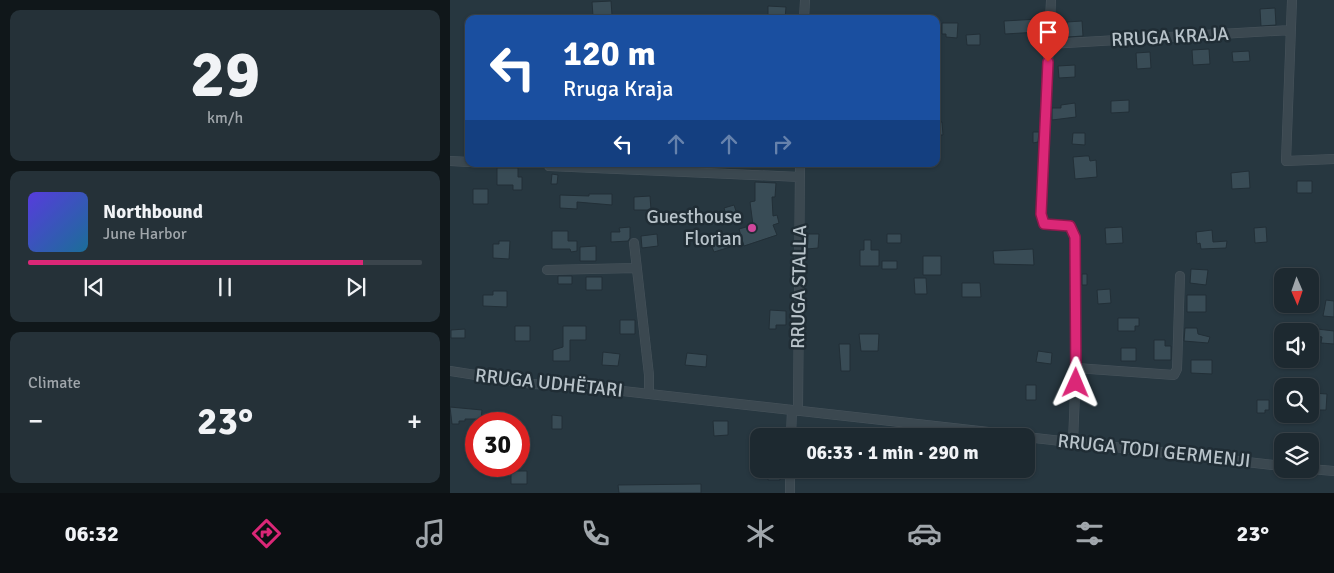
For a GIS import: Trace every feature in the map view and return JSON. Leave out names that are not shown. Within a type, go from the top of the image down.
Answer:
[{"type":"street","points":[[804,15],[805,0]]},
{"type":"street","points":[[1051,0],[1041,214],[1044,224],[1070,226],[1075,237],[1076,368],[1073,442]]},
{"type":"street","points":[[1292,0],[1286,161],[1334,159]]},
{"type":"street","name":"RRUGA KRAJA","points":[[1049,44],[1291,30]]},
{"type":"street","points":[[450,161],[465,162]]},
{"type":"street","points":[[572,167],[800,177]]},
{"type":"street","name":"RRUGA STALLA","points":[[793,428],[795,410],[800,167]]},
{"type":"street","name":"RRUGA UDHËTARI","points":[[634,243],[635,268],[649,375],[649,394]]},
{"type":"street","points":[[547,270],[635,268]]},
{"type":"street","points":[[1076,368],[1174,375],[1177,369],[1180,276]]},
{"type":"street","name":"RRUGA UDHËTARI","points":[[450,372],[533,384],[578,386],[795,410]]},
{"type":"street","name":"RRUGA TODI GERMENJI","points":[[795,410],[954,428]]},
{"type":"street","name":"RRUGA TODI GERMENJI","points":[[1035,437],[1274,465]]},
{"type":"street","points":[[1319,470],[1334,472]]},
{"type":"street","points":[[790,478],[790,493]]},
{"type":"building","points":[[611,1],[612,15],[593,15],[592,2]]},
{"type":"building","points":[[768,6],[786,7],[785,15],[768,15]]},
{"type":"building","points":[[1275,8],[1276,25],[1261,26],[1260,9]]},
{"type":"building","points":[[1039,19],[1039,32],[1005,34],[1004,21]]},
{"type":"building","points":[[1082,21],[1083,36],[1068,37],[1067,22]]},
{"type":"building","points":[[942,23],[958,23],[957,38],[946,37],[946,34],[942,34]]},
{"type":"building","points":[[980,34],[980,45],[967,45],[966,35]]},
{"type":"building","points":[[1209,49],[1210,64],[1193,65],[1192,50]]},
{"type":"building","points":[[1249,51],[1250,61],[1233,62],[1232,52]]},
{"type":"building","points":[[1150,52],[1151,68],[1137,69],[1136,53]]},
{"type":"building","points":[[1075,65],[1075,77],[1059,78],[1058,66]]},
{"type":"building","points":[[1129,100],[1129,112],[1111,113],[1111,101]]},
{"type":"building","points":[[1075,103],[1076,117],[1052,120],[1052,108],[1061,108],[1061,105]]},
{"type":"building","points":[[940,122],[942,122],[943,135],[940,135]]},
{"type":"building","points":[[1033,132],[1039,132],[1038,142],[1033,143]]},
{"type":"building","points":[[1073,133],[1085,133],[1085,145],[1072,144]]},
{"type":"building","points":[[1089,156],[1090,161],[1096,160],[1097,177],[1075,179],[1073,157]]},
{"type":"building","points":[[497,168],[518,168],[518,177],[522,177],[522,190],[513,190],[513,185],[497,185]]},
{"type":"building","points":[[1249,171],[1250,188],[1232,189],[1231,173]]},
{"type":"building","points":[[552,174],[558,175],[557,184],[551,184]]},
{"type":"building","points":[[1297,181],[1312,181],[1312,193],[1297,193]]},
{"type":"building","points":[[755,182],[776,183],[775,197],[772,197],[773,216],[777,215],[779,223],[773,225],[777,235],[744,246],[739,229],[753,225],[750,202],[755,201]]},
{"type":"building","points":[[473,189],[488,189],[488,204],[473,204]]},
{"type":"building","points":[[589,194],[612,194],[612,205],[577,202],[577,209],[560,208],[560,195],[589,196]]},
{"type":"building","points":[[650,196],[651,210],[634,210],[634,197]]},
{"type":"building","points":[[734,205],[738,217],[728,220],[724,208]]},
{"type":"building","points":[[630,227],[630,238],[628,241],[611,242],[611,232],[620,232],[619,228]]},
{"type":"building","points":[[1122,227],[1123,243],[1106,244],[1105,228]]},
{"type":"building","points":[[1266,227],[1267,242],[1255,243],[1254,228]]},
{"type":"building","points":[[1212,230],[1213,242],[1227,241],[1226,248],[1201,249],[1200,243],[1197,244],[1196,232]]},
{"type":"building","points":[[552,231],[568,231],[568,241],[577,241],[577,251],[552,249]]},
{"type":"building","points":[[657,234],[658,246],[642,248],[641,236]]},
{"type":"building","points":[[726,234],[730,247],[714,252],[709,240]]},
{"type":"building","points":[[807,234],[819,234],[818,248],[807,249]]},
{"type":"building","points":[[887,234],[901,234],[901,243],[887,243]]},
{"type":"building","points":[[699,235],[702,245],[695,247],[692,237]]},
{"type":"building","points":[[864,240],[871,240],[871,250],[879,250],[879,266],[860,266],[860,250],[864,250]]},
{"type":"building","points":[[499,241],[510,241],[509,259],[493,258],[493,244],[499,244]]},
{"type":"building","points":[[596,246],[596,261],[580,261],[580,247]]},
{"type":"building","points":[[1033,249],[1034,265],[994,264],[993,251]]},
{"type":"building","points":[[923,256],[941,256],[941,275],[923,275]]},
{"type":"building","points":[[882,261],[897,261],[897,269],[882,269]]},
{"type":"building","points":[[1191,269],[1208,270],[1206,285],[1190,283]]},
{"type":"building","points":[[1082,274],[1087,274],[1087,285],[1082,285]]},
{"type":"building","points":[[558,276],[572,276],[572,284],[558,284]]},
{"type":"building","points":[[586,277],[602,277],[602,290],[586,290]]},
{"type":"building","points":[[914,278],[926,278],[927,294],[915,294]]},
{"type":"building","points":[[962,283],[980,283],[981,297],[962,297]]},
{"type":"building","points":[[1110,289],[1111,303],[1098,304],[1097,290]]},
{"type":"building","points":[[493,291],[507,291],[507,307],[483,306],[483,295],[493,295]]},
{"type":"building","points":[[1187,295],[1206,295],[1206,312],[1187,312]]},
{"type":"building","points":[[1326,300],[1334,301],[1334,317],[1323,316]]},
{"type":"building","points":[[770,310],[786,311],[786,325],[776,325],[776,329],[769,329]]},
{"type":"building","points":[[1118,318],[1139,318],[1139,326],[1135,326],[1135,331],[1118,331]]},
{"type":"building","points":[[620,320],[635,320],[635,334],[620,334]]},
{"type":"building","points":[[515,326],[530,326],[530,341],[515,341]]},
{"type":"building","points":[[563,326],[586,326],[586,340],[570,340],[570,361],[553,361],[553,350],[563,347]]},
{"type":"building","points":[[1185,328],[1197,328],[1198,334],[1210,337],[1208,343],[1184,341]]},
{"type":"building","points":[[465,329],[465,338],[451,338],[451,330]]},
{"type":"building","points":[[1319,329],[1334,331],[1334,344],[1321,343],[1322,337],[1319,336]]},
{"type":"building","points":[[859,334],[879,334],[878,351],[861,351]]},
{"type":"building","points":[[1154,340],[1165,340],[1165,346],[1171,346],[1171,360],[1154,360]]},
{"type":"building","points":[[839,344],[850,344],[850,371],[841,371]]},
{"type":"building","points":[[1121,348],[1136,348],[1136,361],[1121,361]]},
{"type":"building","points":[[1038,351],[1052,353],[1051,364],[1036,362]]},
{"type":"building","points":[[603,352],[620,354],[618,366],[602,365]]},
{"type":"building","points":[[687,353],[707,355],[706,367],[685,365]]},
{"type":"building","points":[[1191,360],[1212,360],[1212,374],[1191,373]]},
{"type":"building","points":[[1026,385],[1036,385],[1036,400],[1026,400]]},
{"type":"building","points":[[1319,393],[1327,394],[1326,410],[1319,410]]},
{"type":"building","points":[[1257,400],[1269,400],[1269,410],[1265,410],[1265,413],[1257,413]]},
{"type":"building","points":[[450,407],[482,410],[482,412],[465,412],[465,421],[459,421],[459,424],[452,424]]},
{"type":"building","points":[[552,415],[562,416],[562,429],[552,429]]},
{"type":"building","points":[[713,421],[728,421],[728,435],[714,436]]},
{"type":"building","points":[[511,477],[527,477],[527,484],[511,484]]},
{"type":"building","points":[[768,478],[780,478],[780,480],[768,480]]},
{"type":"building","points":[[701,484],[701,493],[619,493],[618,485]]},
{"type":"place","name":"Guesthouse Florian","points":[[752,228]]},
{"type":"route","points":[[1048,62],[1041,214],[1044,224],[1070,226],[1074,231],[1076,383]]}]
